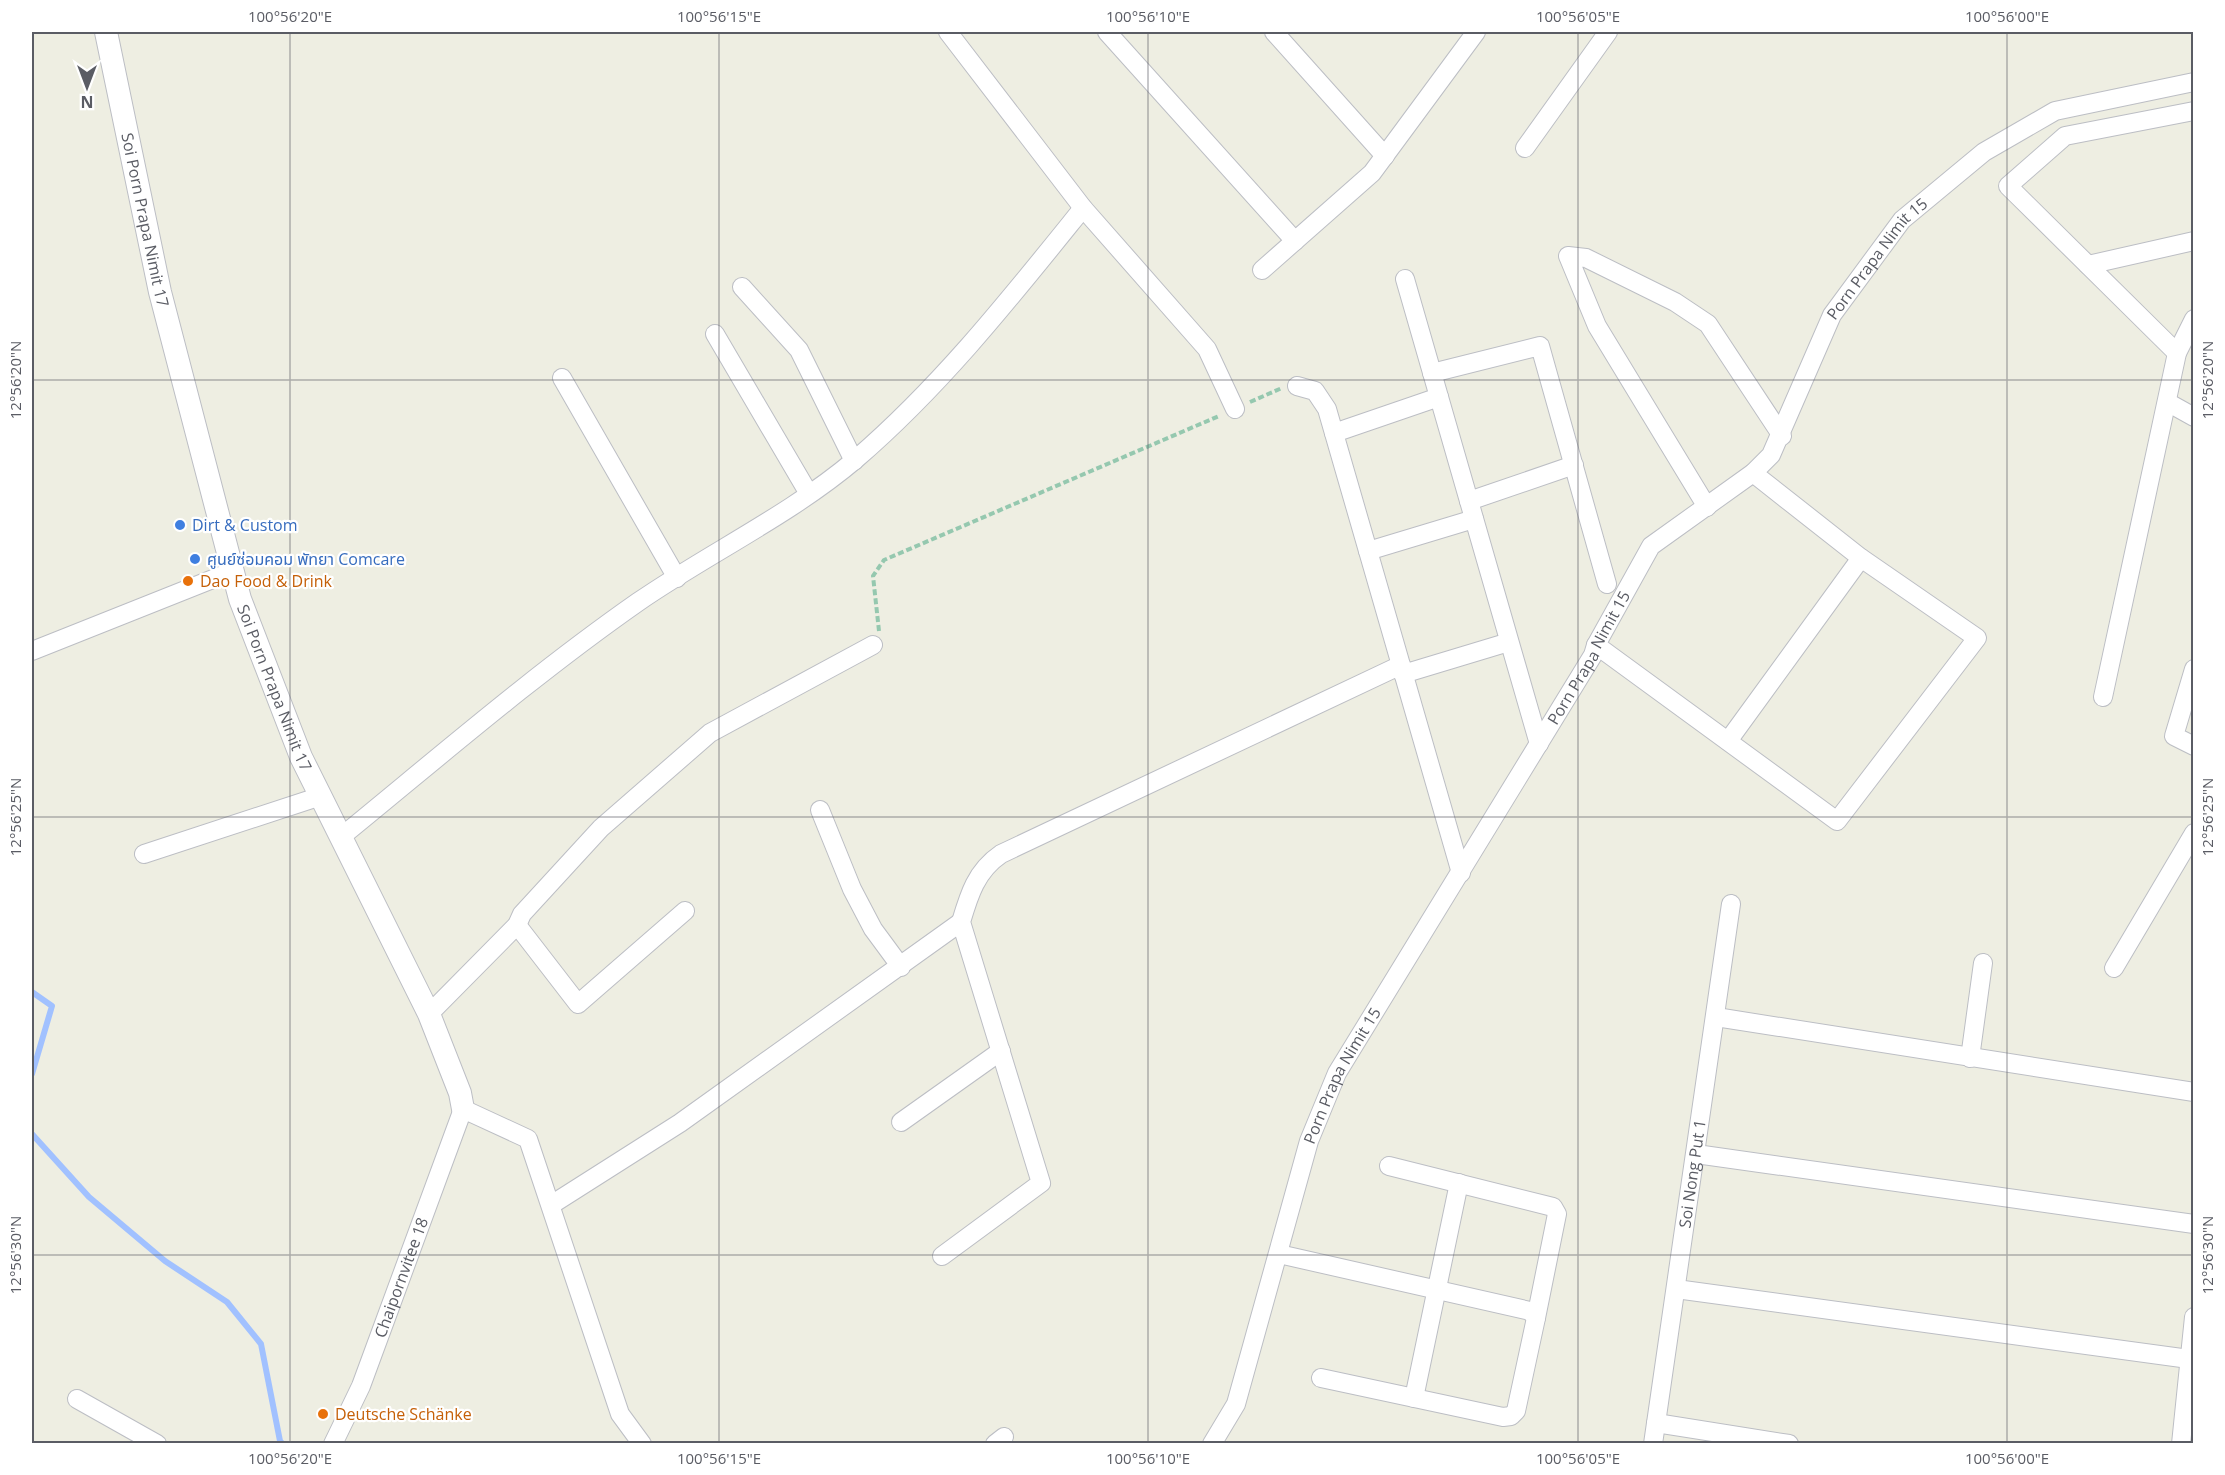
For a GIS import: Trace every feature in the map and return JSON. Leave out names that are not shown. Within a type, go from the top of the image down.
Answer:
[{"type":"street","name":"Soi Porn Prapa Nimit 17","points":[[106,32],[160,292],[240,599],[302,757],[429,1014],[460,1094],[463,1109]]},
{"type":"street","points":[[948,32],[1083,208],[1207,349],[1235,409]]},
{"type":"street","points":[[1107,32],[1295,241]]},
{"type":"street","points":[[1274,32],[1385,156]]},
{"type":"street","points":[[1263,270],[1372,173],[1476,32]]},
{"type":"street","points":[[1525,148],[1608,32]]},
{"type":"street","name":"Porn Prapa Nimit 15","points":[[1212,1443],[1236,1404],[1309,1141],[1337,1073],[1593,655],[1596,645],[1651,546],[1753,473],[1771,455],[1782,436],[1832,315],[1902,220],[1984,152],[2055,111],[2193,82]]},
{"type":"street","points":[[2178,353],[2008,186],[2065,136],[2193,111]]},
{"type":"street","points":[[341,837],[571,650],[677,578],[809,494],[854,460],[936,381],[988,326],[1083,208]]},
{"type":"street","points":[[2088,265],[2193,241]]},
{"type":"street","points":[[1707,507],[1597,326],[1568,256],[1586,258],[1675,302],[1708,324],[1782,436]]},
{"type":"street","points":[[1405,279],[1539,744]]},
{"type":"street","points":[[742,287],[799,350],[854,460]]},
{"type":"street","points":[[2103,696],[2178,353],[2193,319]]},
{"type":"street","points":[[715,334],[809,494]]},
{"type":"street","points":[[1432,373],[1540,346],[1607,584]]},
{"type":"street","points":[[562,378],[677,578]]},
{"type":"street","points":[[1297,386],[1310,388],[1318,395],[1327,409],[1461,873]]},
{"type":"street","points":[[1334,433],[1439,397]]},
{"type":"street","points":[[2167,402],[2193,417]]},
{"type":"street","points":[[1469,501],[1574,465]]},
{"type":"street","points":[[1596,645],[1837,821],[1977,638],[1861,558],[1753,473]]},
{"type":"street","points":[[1368,551],[1474,519]]},
{"type":"street","points":[[1728,741],[1861,558]]},
{"type":"street","points":[[32,651],[233,571]]},
{"type":"street","points":[[551,1205],[680,1123],[961,922],[975,882],[982,870],[1001,854],[1402,670],[1509,642]]},
{"type":"street","points":[[429,1014],[517,925],[522,914],[601,828],[710,733],[873,645]]},
{"type":"street","points":[[2193,669],[2174,736],[2193,746]]},
{"type":"street","points":[[144,854],[321,796]]},
{"type":"street","points":[[820,810],[873,929],[901,966]]},
{"type":"street","points":[[2114,968],[2193,832]]},
{"type":"street","name":"Soi Nong Put 1","points":[[1653,1443],[1731,904]]},
{"type":"street","points":[[517,925],[578,1004],[685,911]]},
{"type":"street","points":[[942,1256],[1041,1183],[961,922]]},
{"type":"street","points":[[1970,1058],[1983,963]]},
{"type":"street","points":[[1716,1017],[2193,1092]]},
{"type":"street","points":[[901,1122],[1001,1051]]},
{"type":"street","points":[[463,1109],[528,1139],[620,1414],[642,1443]]},
{"type":"street","name":"Chaipornvitee 18","points":[[333,1443],[361,1386],[463,1109]]},
{"type":"street","points":[[1696,1154],[2193,1224]]},
{"type":"street","points":[[1321,1378],[1503,1417],[1515,1414],[1556,1211],[1551,1205],[1389,1166]]},
{"type":"street","points":[[1414,1398],[1459,1183]]},
{"type":"street","points":[[1279,1254],[1530,1311],[1536,1318]]},
{"type":"street","points":[[1676,1289],[2189,1359]]},
{"type":"street","points":[[2181,1443],[2193,1317]]},
{"type":"street","points":[[77,1399],[157,1443]]},
{"type":"street","points":[[1656,1423],[1789,1443]]},
{"type":"path","points":[[873,645],[878,637],[879,626],[873,576],[884,560],[1284,388],[1297,386]]},
{"type":"waterway","points":[[32,992],[52,1006],[32,1074]]},
{"type":"waterway","points":[[32,1134],[89,1197],[165,1261],[227,1302],[261,1344],[280,1441],[283,1444]]},
{"type":"place","name":"Dirt & Custom","points":[[180,525]]},
{"type":"place","name":"ศูนย์ซ่อมคอม พัทยา Comcare","points":[[195,559]]},
{"type":"place","name":"Dao Food & Drink","points":[[188,581]]},
{"type":"place","name":"Deutsche Schänke","points":[[323,1414]]}]
